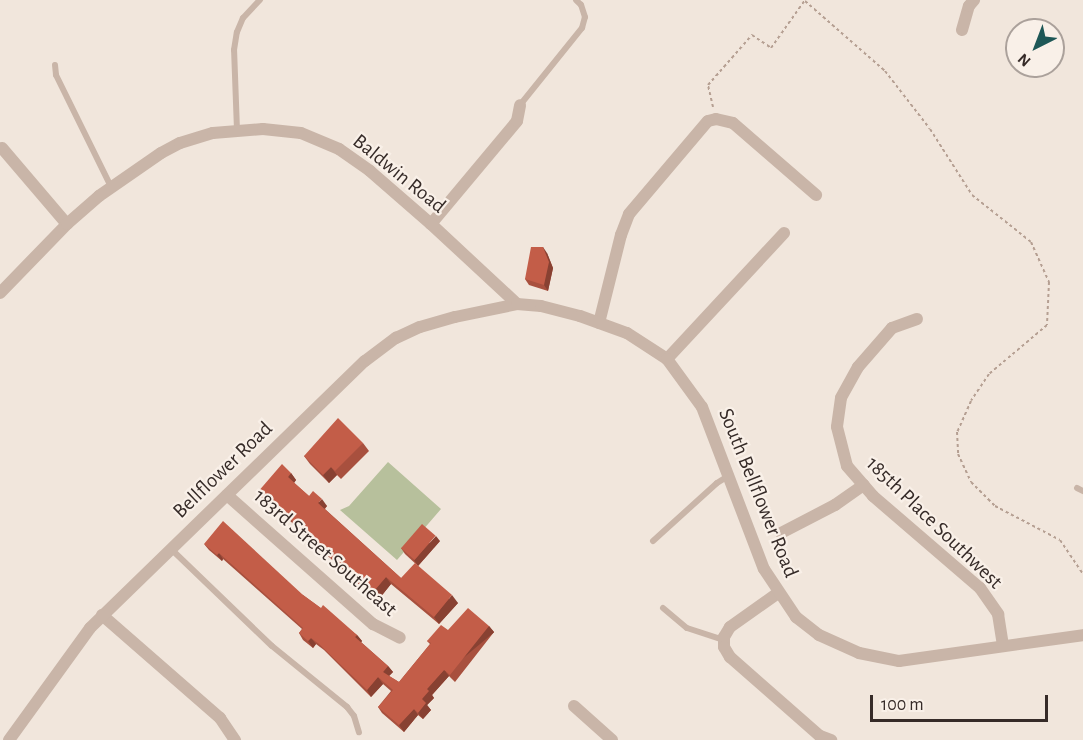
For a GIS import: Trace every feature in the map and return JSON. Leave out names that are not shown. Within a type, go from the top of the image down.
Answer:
[{"type":"street","points":[[962,30],[969,6],[974,0]]},
{"type":"street","points":[[431,224],[517,121],[520,105]]},
{"type":"street","points":[[599,323],[629,214],[701,128],[716,119],[733,123],[816,195]]},
{"type":"street","name":"Baldwin Road","points":[[0,293],[68,224],[111,187],[146,162],[180,143],[213,133],[237,130],[283,131],[323,142],[370,171],[517,304]]},
{"type":"street","points":[[2,148],[68,224]]},
{"type":"street","points":[[667,359],[784,233]]},
{"type":"street","name":"South Bellflower Road","points":[[517,304],[541,306],[627,333],[667,359],[702,407],[764,569],[796,617],[819,634],[859,653],[899,661],[1003,645],[1083,636]]},
{"type":"street","name":"Bellflower Road","points":[[16,737],[80,641],[102,615],[358,367],[388,343],[409,332],[447,319],[517,304]]},
{"type":"street","name":"185th Place Southwest","points":[[917,319],[891,328],[858,368],[841,398],[837,427],[847,466],[864,485],[980,588],[998,614],[1003,645]]},
{"type":"street","points":[[782,533],[835,505],[864,485]]},
{"type":"street","name":"183rd Street Southeast","points":[[227,495],[373,624],[400,638]]},
{"type":"street","points":[[778,593],[730,627],[724,640],[724,647],[730,657],[820,736],[831,740]]},
{"type":"street","points":[[102,615],[220,718],[235,740]]},
{"type":"street","points":[[574,706],[612,740]]},
{"type":"lane","points":[[237,130],[237,32],[243,18],[260,0]]},
{"type":"lane","points":[[520,105],[582,28],[585,17],[581,5],[576,0]]},
{"type":"lane","points":[[55,65],[56,75],[111,187]]},
{"type":"lane","points":[[653,541],[717,483],[728,476]]},
{"type":"lane","points":[[171,548],[272,646],[347,707],[354,716],[359,732]]},
{"type":"lane","points":[[663,608],[687,628],[724,640]]},
{"type":"path","points":[[716,119],[708,85],[752,35],[771,48],[805,0],[885,71],[930,129],[972,195],[1031,242],[1049,282],[1047,325],[989,374],[977,392],[957,432],[958,454],[971,482],[995,506],[1060,540],[1083,574]]},
{"type":"green space","points":[[388,462],[441,509],[397,560],[340,510],[349,506]]},
{"type":"building","points":[[531,247],[543,247],[549,262],[544,285],[525,279]]},
{"type":"building","points":[[338,418],[363,443],[335,471],[331,467],[323,475],[304,456]]},
{"type":"building","points":[[282,464],[291,473],[288,477],[309,496],[313,491],[322,499],[318,503],[401,578],[415,563],[452,595],[434,617],[386,577],[374,591],[366,585],[364,587],[270,500],[267,502],[257,493]]},
{"type":"building","points":[[223,521],[303,595],[321,608],[323,605],[357,635],[355,637],[388,666],[383,672],[399,682],[431,643],[427,641],[441,625],[448,630],[468,608],[489,626],[450,675],[444,670],[427,689],[429,691],[422,699],[426,703],[418,713],[414,709],[399,725],[378,707],[393,690],[378,677],[367,690],[319,644],[311,638],[308,641],[299,633],[303,628],[219,553],[217,555],[204,544]]},
{"type":"building","points":[[422,524],[436,536],[415,560],[401,548]]}]
